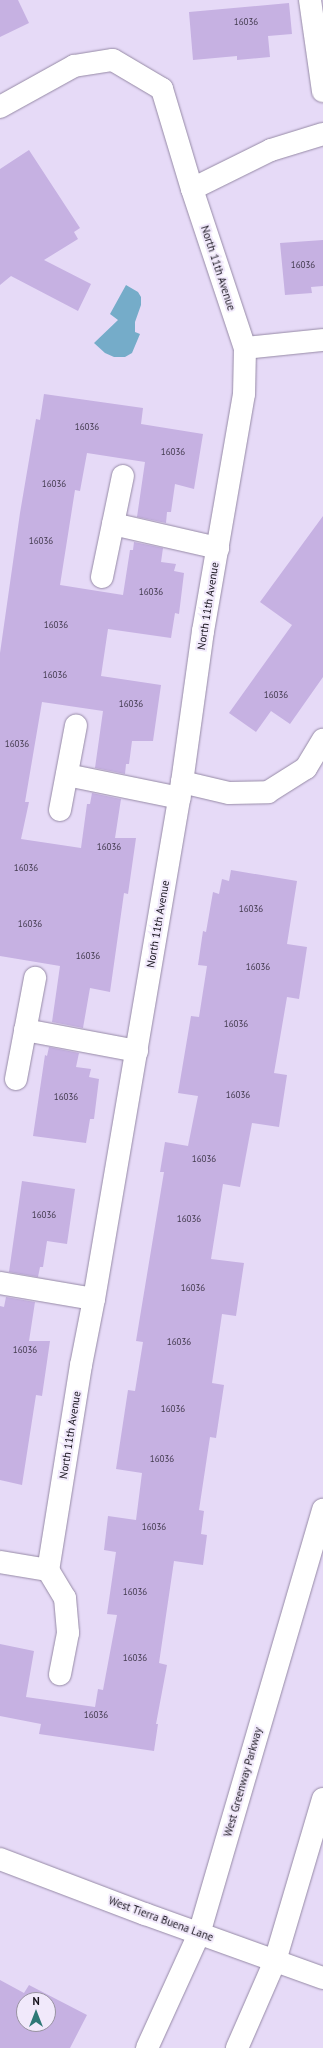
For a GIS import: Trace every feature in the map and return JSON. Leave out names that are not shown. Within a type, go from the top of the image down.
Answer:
[{"type":"street","points":[[310,0],[323,91]]},
{"type":"street","name":"North 11th Avenue","points":[[0,107],[74,66],[114,60],[162,89],[192,189],[245,348],[244,394],[203,631],[181,790],[94,1299],[81,1365],[48,1570]]},
{"type":"street","points":[[192,189],[271,150],[323,134]]},
{"type":"street","points":[[245,348],[323,340]]},
{"type":"street","points":[[102,577],[123,476]]},
{"type":"street","name":"North 11th Avenue","points":[[113,524],[218,548]]},
{"type":"street","points":[[60,810],[76,725]]},
{"type":"street","points":[[67,775],[181,790],[229,793],[268,792],[306,768],[323,740]]},
{"type":"street","points":[[16,1079],[35,978]]},
{"type":"street","points":[[25,1030],[137,1051]]},
{"type":"street","points":[[0,1283],[94,1299]]},
{"type":"street","name":"West Greenway Parkway","points":[[147,2048],[199,1934],[323,1510]]},
{"type":"street","points":[[0,1562],[48,1570],[65,1598],[68,1633],[60,1674]]},
{"type":"street","points":[[237,2048],[275,1961],[323,1799]]},
{"type":"street","name":"West Tierra Buena Lane","points":[[0,1859],[199,1934],[323,1978]]},
{"type":"water","points":[[126,285],[138,292],[141,297],[141,305],[135,322],[135,332],[140,334],[132,353],[125,357],[114,357],[105,353],[94,343],[118,320],[110,314]]},
{"type":"building","points":[[0,0],[18,0],[29,23],[0,37]]},
{"type":"building","points":[[289,3],[292,34],[268,36],[270,57],[237,60],[237,56],[193,60],[189,12]]},
{"type":"building","points":[[29,150],[80,228],[74,232],[78,239],[44,260],[91,284],[78,311],[11,276],[0,285],[0,169]]},
{"type":"building","points":[[323,240],[323,286],[311,287],[312,293],[285,295],[280,243]]},
{"type":"building","points":[[44,394],[143,408],[141,424],[203,434],[194,489],[175,484],[171,512],[167,512],[166,523],[137,517],[145,462],[87,453],[80,491],[75,490],[60,585],[123,595],[130,550],[133,550],[134,542],[163,548],[161,562],[176,564],[174,571],[184,573],[179,614],[175,613],[171,638],[108,629],[101,676],[161,685],[153,741],[132,741],[129,764],[126,764],[125,774],[95,768],[103,711],[42,702],[25,802],[29,802],[21,839],[81,848],[87,804],[90,804],[92,793],[121,799],[115,838],[136,838],[128,894],[124,893],[110,992],[90,988],[83,1028],[52,1022],[60,966],[0,956],[0,653],[20,513],[36,419],[40,420]]},
{"type":"building","points":[[323,516],[323,677],[290,724],[271,711],[256,732],[229,713],[292,625],[260,602]]},
{"type":"building","points":[[231,870],[297,881],[287,944],[307,947],[299,999],[287,997],[274,1073],[287,1075],[279,1127],[252,1123],[240,1187],[223,1184],[211,1259],[244,1263],[236,1316],[222,1314],[212,1383],[224,1385],[216,1438],[210,1437],[199,1510],[204,1511],[201,1534],[207,1535],[203,1565],[174,1561],[159,1663],[167,1665],[156,1724],[158,1724],[154,1751],[39,1734],[41,1724],[0,1716],[0,1644],[34,1651],[26,1697],[95,1707],[98,1689],[103,1690],[117,1615],[107,1614],[116,1552],[104,1550],[108,1516],[136,1520],[142,1473],[116,1469],[128,1390],[135,1391],[143,1342],[136,1341],[164,1172],[160,1172],[165,1142],[188,1146],[198,1096],[178,1093],[191,1016],[199,1017],[207,966],[198,965],[203,931],[206,932],[213,892],[219,894],[222,879],[229,881]]},
{"type":"building","points":[[49,1047],[79,1053],[76,1067],[91,1069],[89,1077],[99,1079],[94,1119],[90,1119],[86,1143],[33,1136],[45,1055],[47,1056]]},
{"type":"building","points":[[22,1181],[75,1189],[67,1244],[47,1241],[43,1267],[40,1267],[38,1277],[9,1272]]},
{"type":"building","points":[[6,1297],[35,1302],[29,1341],[50,1341],[42,1396],[36,1395],[22,1485],[0,1480],[0,1306],[4,1307]]},
{"type":"building","points":[[0,1980],[22,1992],[16,1992],[16,2032],[56,2032],[56,1999],[87,2015],[70,2048],[0,2048]]},
{"type":"building","points":[[29,1985],[43,1992],[25,1992]]}]
